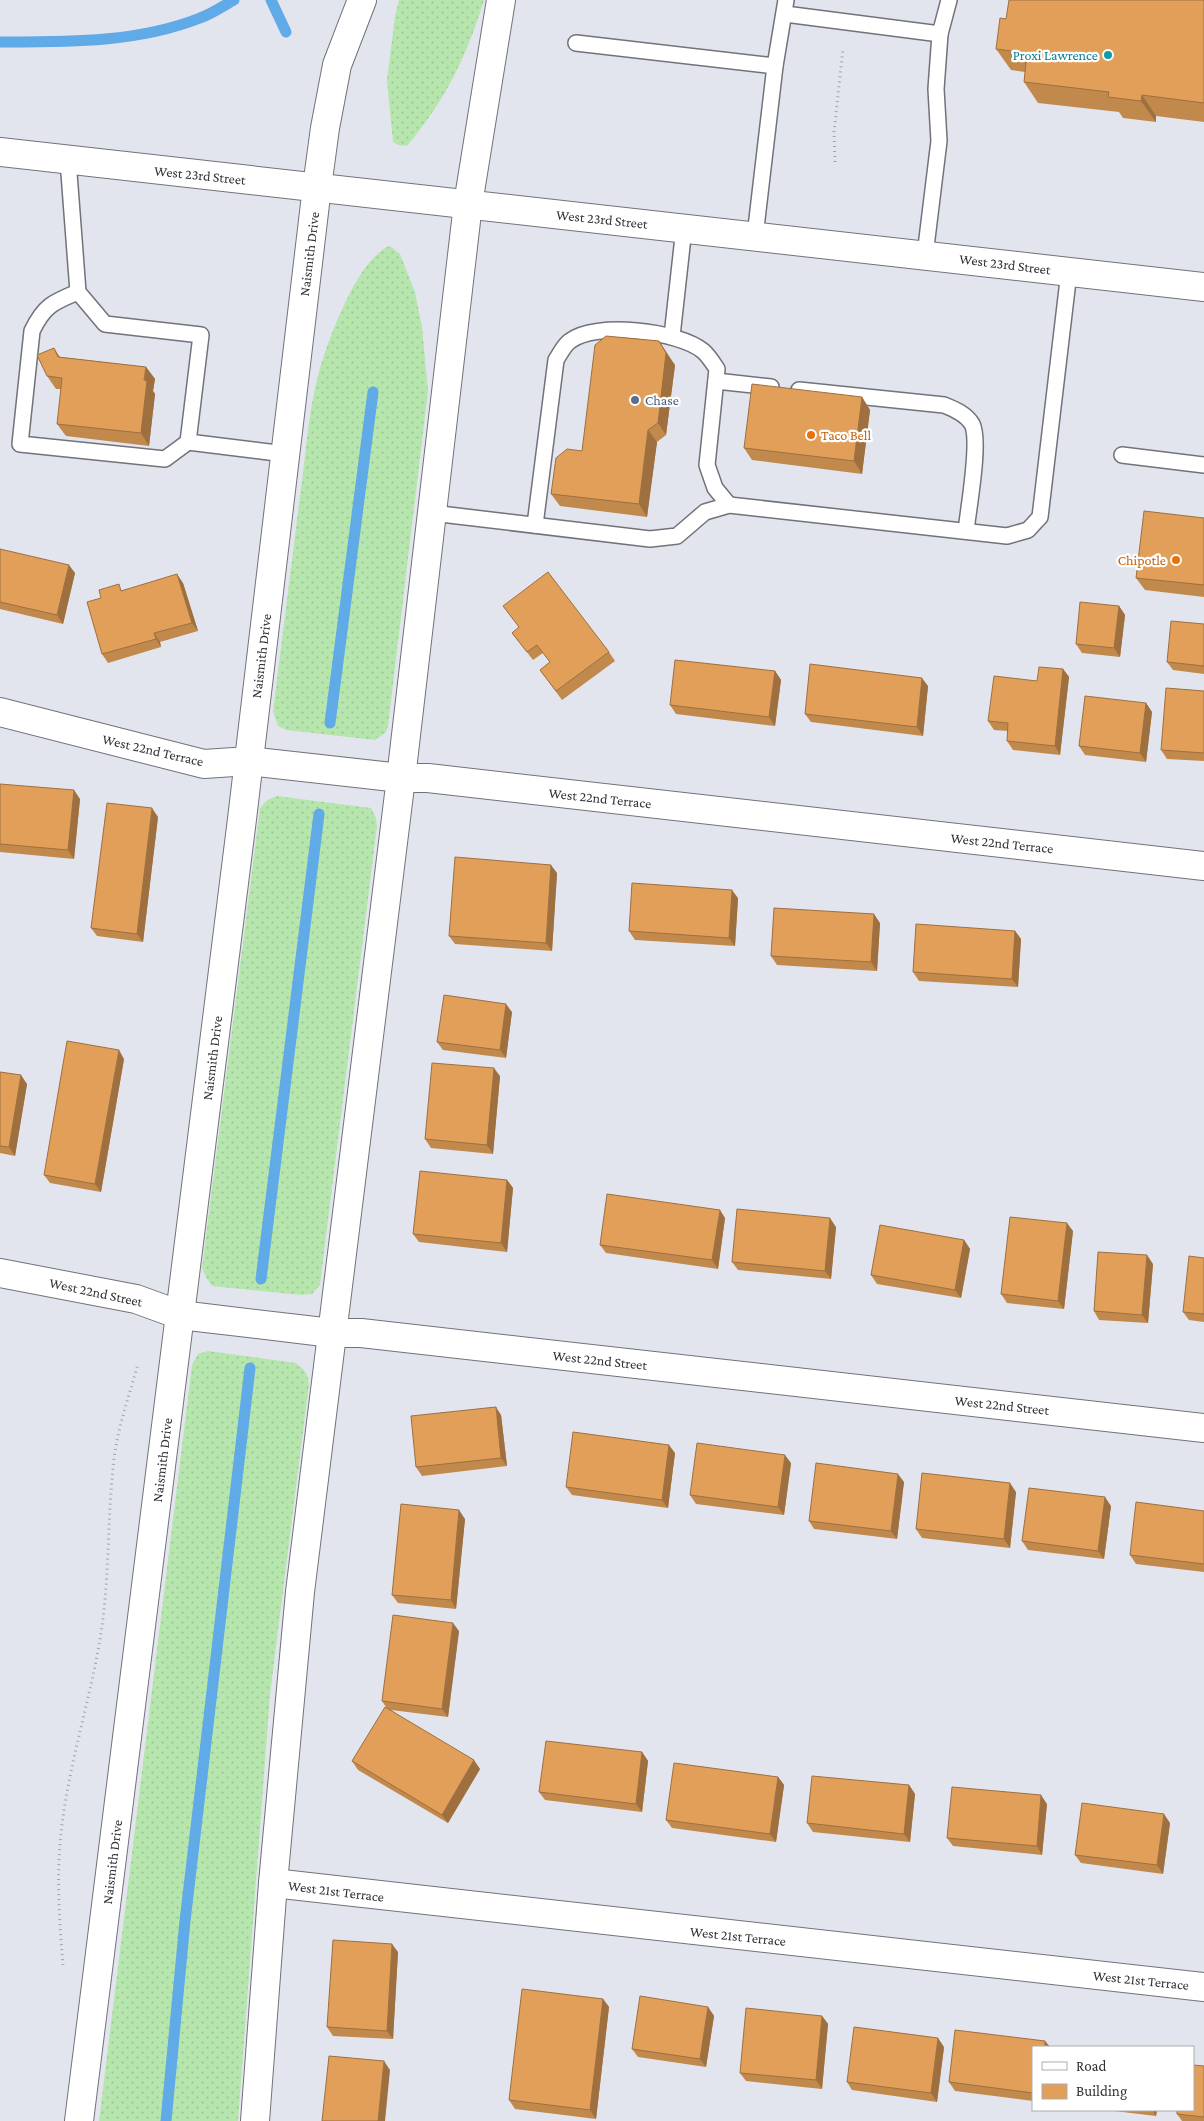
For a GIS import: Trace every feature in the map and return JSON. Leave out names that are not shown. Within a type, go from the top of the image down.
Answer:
[{"type":"street","name":"Naismith Drive","points":[[79,2121],[249,761],[317,187],[325,128],[338,65],[362,0]]},
{"type":"street","points":[[255,2121],[273,1883],[300,1592],[401,778],[468,204],[501,0]]},
{"type":"street","name":"West 23rd Street","points":[[0,152],[1204,287]]},
{"type":"street","name":"West 22nd Terrace","points":[[0,712],[204,764],[249,761],[401,778],[428,778],[1204,866]]},
{"type":"street","name":"West 22nd Street","points":[[0,1274],[136,1298],[180,1315],[332,1333],[361,1333],[1204,1428]]},
{"type":"street","name":"West 21st Terrace","points":[[273,1883],[1204,1987]]},
{"type":"lane","points":[[925,255],[939,141],[936,89],[940,34],[949,0]]},
{"type":"lane","points":[[755,236],[775,66],[786,7],[940,34]]},
{"type":"lane","points":[[576,43],[775,66]]},
{"type":"lane","points":[[68,160],[78,292],[105,324],[201,335],[188,442]]},
{"type":"lane","points":[[672,336],[684,228]]},
{"type":"lane","points":[[432,513],[650,539],[677,536],[705,512],[729,505],[1007,536],[1028,530],[1040,517],[1069,272]]},
{"type":"lane","points":[[78,292],[54,301],[40,314],[32,331],[20,444],[165,459],[188,442],[285,454]]},
{"type":"lane","points":[[535,525],[556,360],[569,342],[587,332],[614,329],[672,336],[702,350],[717,369],[707,465],[715,488],[729,505]]},
{"type":"lane","points":[[716,381],[944,405],[958,410],[972,424],[976,440],[966,532]]},
{"type":"lane","points":[[1122,455],[1204,465]]},
{"type":"path","points":[[835,48],[843,49],[834,132],[835,162]]},
{"type":"path","points":[[64,1975],[58,1916],[62,1825],[92,1687],[102,1631],[117,1437],[139,1361]]},
{"type":"green space","points":[[399,0],[484,0],[470,41],[453,77],[433,112],[407,146],[398,145],[393,142],[387,80],[395,16]]},
{"type":"green space","points":[[390,246],[400,254],[415,292],[422,327],[428,391],[388,726],[386,732],[375,740],[286,730],[278,726],[273,711],[315,387],[329,340],[356,282],[378,253]]},
{"type":"green space","points":[[277,796],[371,808],[376,818],[377,826],[320,1285],[312,1294],[301,1295],[212,1286],[202,1268],[260,808],[267,800]]},
{"type":"green space","points":[[208,1351],[296,1363],[305,1372],[309,1384],[270,1695],[238,2121],[99,2121],[192,1365],[198,1354]]},
{"type":"building","name":"Proxi Lawrence","points":[[1009,0],[1204,0],[1204,103],[1142,95],[1141,101],[1108,97],[1109,92],[1024,82],[1027,53],[996,49],[1000,18],[1006,19]]},
{"type":"building","name":"Chase","points":[[606,336],[659,341],[666,353],[658,423],[648,430],[639,504],[551,494],[556,458],[567,449],[582,451],[595,345]]},
{"type":"building","points":[[54,348],[58,357],[146,367],[144,380],[147,381],[141,433],[57,424],[62,378],[47,376],[37,355]]},
{"type":"building","name":"Taco Bell","points":[[752,384],[862,397],[854,461],[744,448]]},
{"type":"building","name":"Chipotle","points":[[1144,511],[1204,518],[1204,585],[1136,578]]},
{"type":"building","points":[[0,549],[69,565],[57,615],[0,602]]},
{"type":"building","points":[[548,572],[609,652],[556,691],[540,670],[550,662],[537,645],[527,652],[512,633],[519,627],[503,606]]},
{"type":"building","points":[[177,574],[192,623],[154,633],[156,639],[102,654],[87,602],[101,598],[99,590],[119,584],[121,591]]},
{"type":"building","points":[[1080,602],[1119,606],[1114,648],[1076,644]]},
{"type":"building","points":[[1171,621],[1204,624],[1204,666],[1167,662]]},
{"type":"building","points":[[675,660],[775,671],[769,717],[670,705]]},
{"type":"building","points":[[810,664],[922,678],[917,727],[805,714]]},
{"type":"building","points":[[1039,667],[1063,669],[1055,746],[1007,741],[1008,723],[988,721],[994,676],[1037,681]]},
{"type":"building","points":[[1166,688],[1204,691],[1204,753],[1161,750]]},
{"type":"building","points":[[1085,696],[1146,703],[1140,753],[1079,746]]},
{"type":"building","points":[[0,784],[74,790],[68,850],[0,844]]},
{"type":"building","points":[[107,803],[152,808],[137,934],[91,928]]},
{"type":"building","points":[[455,857],[551,865],[546,943],[449,936]]},
{"type":"building","points":[[632,883],[732,890],[729,938],[629,931]]},
{"type":"building","points":[[774,908],[874,914],[871,962],[771,956]]},
{"type":"building","points":[[916,924],[1015,931],[1012,979],[913,972]]},
{"type":"building","points":[[444,995],[506,1004],[500,1050],[437,1042]]},
{"type":"building","points":[[67,1041],[119,1050],[95,1184],[44,1175]]},
{"type":"building","points":[[432,1063],[494,1068],[487,1145],[425,1139]]},
{"type":"building","points":[[0,1072],[21,1075],[9,1147],[0,1146]]},
{"type":"building","points":[[420,1171],[507,1180],[501,1243],[413,1234]]},
{"type":"building","points":[[607,1194],[720,1210],[712,1260],[600,1245]]},
{"type":"building","points":[[737,1209],[830,1218],[825,1271],[732,1262]]},
{"type":"building","points":[[1010,1217],[1067,1223],[1058,1301],[1001,1294]]},
{"type":"building","points":[[880,1225],[964,1240],[955,1290],[871,1275]]},
{"type":"building","points":[[1098,1252],[1147,1255],[1142,1315],[1094,1311]]},
{"type":"building","points":[[1189,1256],[1204,1258],[1204,1314],[1183,1312]]},
{"type":"building","points":[[496,1407],[501,1458],[416,1467],[411,1416]]},
{"type":"building","points":[[573,1432],[669,1445],[662,1500],[566,1487]]},
{"type":"building","points":[[697,1443],[785,1455],[778,1507],[690,1495]]},
{"type":"building","points":[[816,1463],[898,1474],[891,1531],[809,1521]]},
{"type":"building","points":[[922,1473],[1010,1483],[1004,1539],[916,1529]]},
{"type":"building","points":[[1029,1488],[1105,1497],[1098,1551],[1022,1541]]},
{"type":"building","points":[[1136,1502],[1204,1511],[1204,1564],[1130,1555]]},
{"type":"building","points":[[401,1504],[459,1510],[451,1600],[392,1595]]},
{"type":"building","points":[[393,1615],[453,1623],[442,1709],[382,1701]]},
{"type":"building","points":[[385,1707],[474,1760],[442,1815],[352,1761]]},
{"type":"building","points":[[546,1741],[642,1752],[636,1804],[539,1792]]},
{"type":"building","points":[[674,1763],[778,1777],[770,1834],[666,1820]]},
{"type":"building","points":[[812,1776],[909,1785],[904,1834],[807,1823]]},
{"type":"building","points":[[952,1787],[1041,1795],[1037,1846],[947,1838]]},
{"type":"building","points":[[1082,1803],[1164,1814],[1157,1865],[1075,1855]]},
{"type":"building","points":[[333,1940],[392,1944],[387,2031],[327,2027]]},
{"type":"building","points":[[522,1989],[603,1999],[590,2110],[509,2100]]},
{"type":"building","points":[[640,1996],[708,2007],[700,2059],[632,2049]]},
{"type":"building","points":[[746,2008],[822,2016],[816,2080],[740,2073]]},
{"type":"building","points":[[854,2027],[938,2038],[931,2093],[847,2082]]},
{"type":"building","points":[[955,2030],[1045,2041],[1045,2046],[1032,2046],[1032,2093],[949,2082]]},
{"type":"building","points":[[329,2056],[384,2061],[378,2121],[322,2121]]},
{"type":"building","points":[[1194,2065],[1204,2066],[1204,2117],[1177,2114],[1177,2111],[1194,2111]]},
{"type":"waterway","points":[[0,42],[51,42],[127,37],[176,26],[213,12],[234,0]]},
{"type":"waterway","points":[[271,0],[286,32]]},
{"type":"waterway","points":[[330,723],[373,392]]},
{"type":"waterway","points":[[261,1279],[319,814]]},
{"type":"waterway","points":[[166,2121],[185,1921],[250,1368]]},
{"type":"place","name":"Proxi Lawrence","points":[[1108,55]]},
{"type":"place","name":"Chase","points":[[635,400]]},
{"type":"place","name":"Taco Bell","points":[[811,435]]},
{"type":"place","name":"Chipotle","points":[[1176,560]]}]
